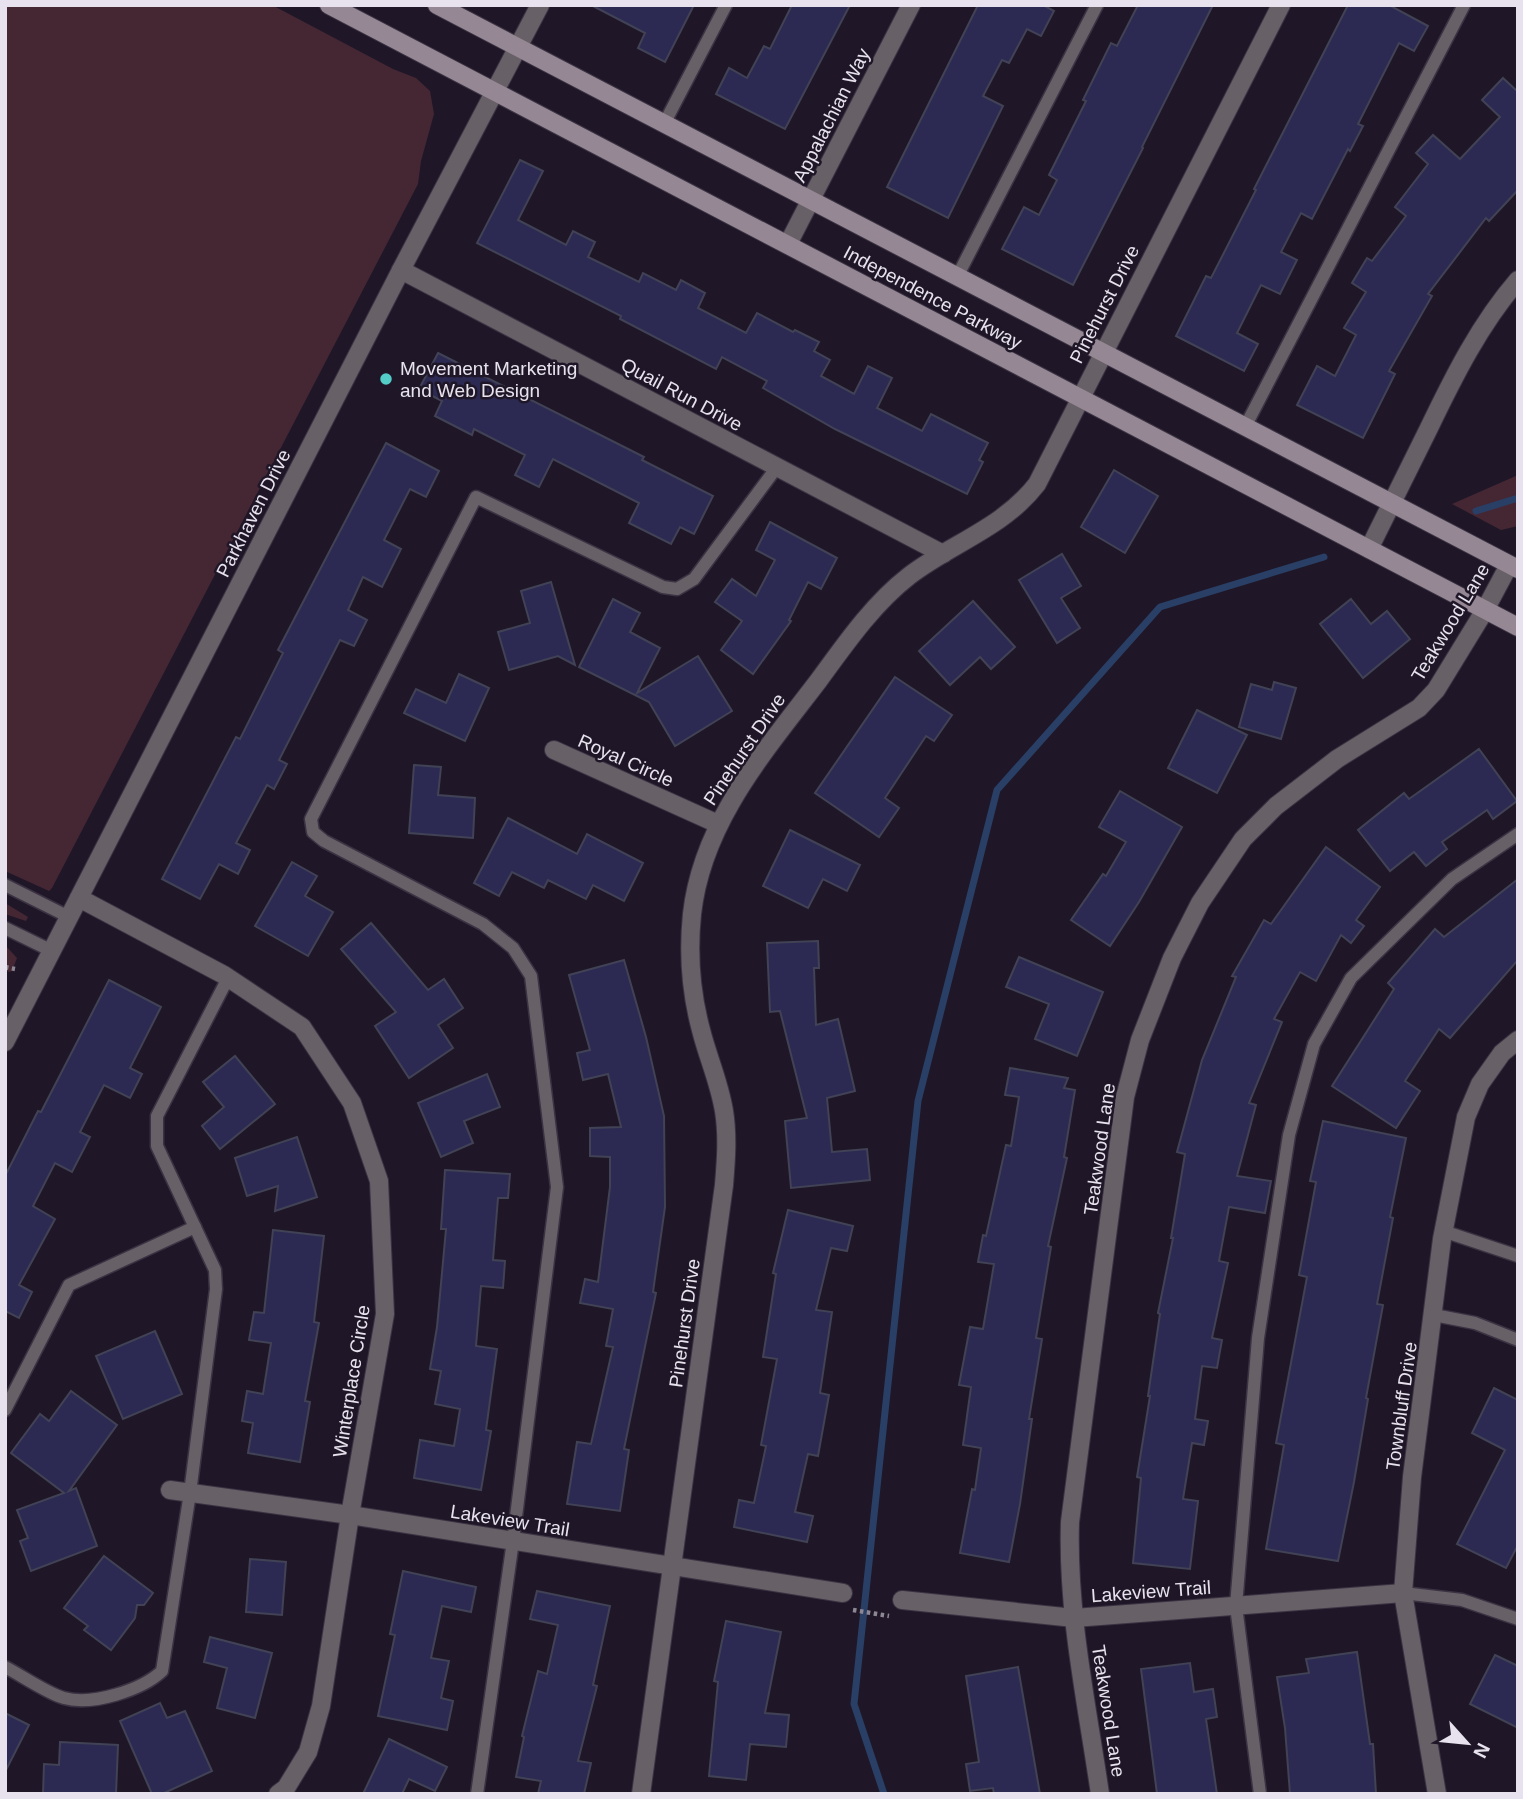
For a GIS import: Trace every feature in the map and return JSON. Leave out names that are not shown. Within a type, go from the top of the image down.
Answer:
[{"type":"main road","name":"Independence Parkway","points":[[329,5],[1518,627]]},
{"type":"main road","name":"Independence Parkway","points":[[436,5],[1513,567]]},
{"type":"street","name":"Parkhaven Drive","points":[[5,1042],[540,5]]},
{"type":"street","name":"Appalachian Way","points":[[788,244],[911,5]]},
{"type":"street","name":"Pinehurst Drive","points":[[641,1794],[727,1148],[720,1090],[701,1032],[693,995],[690,954],[692,913],[703,862],[718,824],[758,759],[879,604],[909,576],[999,521],[1023,502],[1037,484],[1281,5]]},
{"type":"street","name":"Quail Run Drive","points":[[401,270],[943,554]]},
{"type":"street","points":[[1369,549],[1453,379],[1477,336],[1518,280]]},
{"type":"street","name":"Teakwood Lane","points":[[1100,1794],[1074,1618],[1069,1562],[1070,1522],[1125,1097],[1140,1040],[1172,958],[1200,903],[1243,839],[1276,806],[1337,760],[1419,708],[1436,690],[1513,567]]},
{"type":"street","name":"Royal Circle","points":[[554,750],[718,824]]},
{"type":"street","name":"Winterplace Circle","points":[[79,898],[228,978],[302,1027],[352,1103],[379,1181],[385,1314],[350,1515],[321,1706],[308,1752],[286,1787],[278,1794]]},
{"type":"street","name":"Townbluff Drive","points":[[1437,1794],[1403,1593],[1412,1477],[1443,1231],[1466,1117],[1480,1084],[1502,1053],[1518,1040]]},
{"type":"street","name":"Lakeview Trail","points":[[170,1490],[350,1515],[843,1593]]},
{"type":"street","name":"Lakeview Trail","points":[[900,1608],[1074,1618],[1403,1593]]},
{"type":"lane","points":[[664,124],[726,5]]},
{"type":"lane","points":[[957,277],[1097,5]]},
{"type":"lane","points":[[1245,427],[1464,5]]},
{"type":"lane","points":[[478,1794],[557,1187],[531,976],[513,948],[483,924],[324,841],[313,832],[311,819],[476,497],[663,587],[677,589],[694,579],[777,467]]},
{"type":"lane","points":[[1260,1794],[1236,1606],[1258,1338],[1289,1135],[1314,1044],[1351,978],[1452,879],[1518,834]]},
{"type":"lane","points":[[5,885],[69,917]]},
{"type":"lane","points":[[5,928],[52,951]]},
{"type":"lane","points":[[5,1667],[63,1698],[93,1700],[152,1680],[162,1671],[190,1493],[216,1289],[215,1270],[157,1146],[157,1116],[228,978]]},
{"type":"lane","points":[[5,1410],[69,1285],[195,1227]]},
{"type":"lane","points":[[1443,1231],[1518,1256]]},
{"type":"lane","points":[[1434,1315],[1475,1323],[1518,1340]]},
{"type":"lane","points":[[1403,1593],[1462,1600],[1518,1619]]},
{"type":"path","points":[[5,967],[15,969]]},
{"type":"path","points":[[850,1610],[900,1608]]},
{"type":"shaded area","points":[[5,5],[272,5],[393,69],[416,78],[430,91],[434,114],[421,161],[418,184],[49,891],[5,871]]},
{"type":"shaded area","points":[[1518,475],[1518,526],[1501,530],[1452,504]]},
{"type":"shaded area","points":[[5,903],[28,917],[26,921],[5,914]]},
{"type":"shaded area","points":[[5,945],[17,958],[12,971],[9,972],[5,970]]},
{"type":"building","points":[[591,5],[694,5],[665,62],[638,48],[645,33]]},
{"type":"building","points":[[792,5],[850,5],[785,129],[716,94],[729,68],[747,78],[764,46],[770,49]]},
{"type":"building","points":[[978,5],[1043,5],[1054,11],[1041,36],[1027,29],[1009,63],[1002,60],[983,96],[1003,106],[948,218],[887,187]]},
{"type":"building","points":[[1138,5],[1213,5],[1073,285],[1002,249],[1024,207],[1039,215],[1057,180],[1049,175],[1086,101],[1083,100],[1111,43],[1117,46]]},
{"type":"building","points":[[1348,5],[1389,5],[1428,26],[1414,51],[1399,43],[1358,124],[1363,126],[1312,219],[1301,213],[1281,252],[1297,260],[1280,294],[1261,285],[1237,333],[1258,344],[1244,371],[1176,336],[1206,276],[1211,278]]},
{"type":"building","points":[[1503,78],[1518,92],[1518,190],[1489,221],[1486,218],[1428,294],[1432,296],[1389,371],[1395,374],[1363,438],[1297,405],[1317,366],[1335,376],[1356,335],[1344,328],[1366,292],[1352,283],[1367,258],[1372,261],[1406,216],[1395,207],[1428,164],[1416,153],[1433,135],[1460,159],[1500,117],[1482,100]]},
{"type":"building","points":[[520,160],[543,171],[518,220],[566,245],[573,231],[595,242],[588,257],[639,282],[643,273],[676,290],[681,280],[705,293],[698,308],[746,333],[757,313],[793,332],[795,330],[819,342],[814,351],[830,360],[821,376],[854,394],[868,366],[892,378],[877,408],[922,431],[931,414],[988,443],[979,460],[983,462],[967,494],[835,429],[763,388],[767,381],[722,357],[716,369],[620,319],[621,316],[477,243]]},
{"type":"building","points":[[438,353],[644,457],[642,460],[713,496],[694,534],[680,527],[671,544],[629,523],[639,503],[553,459],[539,487],[515,475],[525,455],[474,429],[472,435],[435,416],[442,401],[419,389]]},
{"type":"building","points":[[386,443],[439,471],[426,497],[410,489],[384,540],[401,549],[382,587],[363,577],[348,610],[367,620],[354,646],[340,640],[279,760],[287,764],[274,789],[267,785],[236,843],[250,850],[238,874],[219,864],[200,899],[162,879],[236,737],[240,739],[283,653],[278,650]]},
{"type":"building","points":[[1114,470],[1158,496],[1125,553],[1081,527]]},
{"type":"building","points":[[770,522],[837,558],[821,589],[808,582],[789,620],[791,621],[753,674],[721,650],[742,621],[715,602],[732,579],[756,596],[775,560],[756,550]]},
{"type":"building","points":[[1062,554],[1081,586],[1061,598],[1080,628],[1057,643],[1019,580]]},
{"type":"building","points":[[551,582],[575,665],[558,656],[509,670],[498,632],[530,623],[521,591]]},
{"type":"building","points":[[613,599],[640,613],[630,632],[660,648],[637,693],[698,656],[732,711],[675,746],[649,702],[579,667]]},
{"type":"building","points":[[1351,599],[1371,624],[1387,611],[1410,639],[1363,678],[1320,624]]},
{"type":"building","points":[[973,601],[1015,647],[991,669],[980,657],[950,685],[919,651]]},
{"type":"building","points":[[459,674],[489,688],[465,741],[404,713],[416,689],[446,703]]},
{"type":"building","points":[[895,677],[952,715],[934,741],[926,736],[885,798],[899,808],[879,837],[815,793]]},
{"type":"building","points":[[1274,682],[1296,688],[1281,739],[1239,727],[1251,684],[1272,690]]},
{"type":"building","points":[[1197,710],[1247,735],[1217,793],[1168,768]]},
{"type":"building","points":[[1479,749],[1517,801],[1493,819],[1487,810],[1442,842],[1447,849],[1426,866],[1414,852],[1390,871],[1358,830],[1404,793],[1409,799]]},
{"type":"building","points":[[414,765],[441,767],[438,795],[475,798],[473,838],[409,833]]},
{"type":"building","points":[[1120,791],[1182,827],[1110,946],[1071,920],[1103,874],[1106,876],[1126,842],[1099,827]]},
{"type":"building","points":[[508,818],[577,854],[587,834],[643,863],[624,901],[593,885],[586,899],[548,880],[544,888],[512,872],[499,896],[474,883]]},
{"type":"building","points":[[790,830],[860,865],[847,891],[823,879],[808,908],[763,886]]},
{"type":"building","points":[[1326,847],[1380,887],[1356,920],[1364,926],[1351,943],[1341,935],[1316,981],[1300,972],[1274,1019],[1282,1022],[1249,1103],[1256,1105],[1237,1176],[1271,1181],[1265,1213],[1229,1207],[1219,1261],[1228,1263],[1212,1338],[1222,1340],[1217,1368],[1202,1366],[1195,1419],[1208,1421],[1204,1445],[1192,1443],[1183,1499],[1198,1501],[1190,1569],[1133,1563],[1141,1478],[1137,1477],[1150,1396],[1158,1313],[1173,1238],[1185,1154],[1177,1152],[1202,1060],[1236,977],[1232,976],[1264,920],[1271,924]]},
{"type":"building","points":[[292,862],[317,876],[305,896],[333,912],[308,956],[255,926]]},
{"type":"building","points":[[1518,879],[1518,960],[1450,1038],[1439,1029],[1405,1081],[1420,1091],[1396,1128],[1332,1086],[1394,989],[1388,983],[1435,929],[1444,937]]},
{"type":"building","points":[[371,923],[428,990],[444,979],[463,1008],[438,1025],[453,1048],[409,1078],[375,1026],[396,1012],[341,949]]},
{"type":"building","points":[[818,941],[819,968],[814,968],[816,1025],[838,1019],[855,1091],[827,1098],[832,1152],[867,1149],[870,1180],[791,1188],[785,1121],[807,1118],[780,1011],[770,1012],[767,943]]},
{"type":"building","points":[[1019,957],[1103,992],[1077,1056],[1035,1039],[1049,1004],[1006,987]]},
{"type":"building","points":[[624,960],[646,1037],[664,1116],[665,1207],[653,1292],[656,1293],[624,1449],[629,1450],[620,1511],[567,1504],[577,1442],[591,1444],[613,1347],[606,1346],[613,1309],[580,1303],[585,1279],[598,1282],[610,1187],[610,1157],[590,1156],[590,1128],[621,1127],[608,1074],[583,1080],[577,1053],[590,1050],[569,975]]},
{"type":"building","points":[[109,980],[161,1007],[130,1068],[142,1074],[130,1098],[104,1085],[80,1132],[90,1137],[72,1172],[55,1163],[33,1206],[55,1219],[19,1285],[32,1292],[19,1318],[5,1311],[5,1176]]},
{"type":"building","points":[[235,1056],[275,1104],[220,1149],[202,1126],[224,1107],[203,1082]]},
{"type":"building","points":[[1010,1068],[1068,1078],[1064,1088],[1075,1090],[1064,1157],[1067,1158],[1048,1246],[1051,1247],[1036,1338],[1042,1339],[1029,1419],[1032,1419],[1020,1504],[1009,1562],[960,1553],[972,1489],[975,1490],[981,1448],[963,1445],[971,1387],[959,1385],[970,1327],[983,1329],[994,1264],[978,1262],[1006,1145],[1011,1146],[1019,1097],[1005,1095]]},
{"type":"building","points":[[487,1074],[500,1107],[464,1121],[473,1143],[441,1157],[418,1103]]},
{"type":"building","points":[[1323,1121],[1406,1138],[1390,1217],[1393,1218],[1377,1304],[1383,1305],[1366,1398],[1368,1399],[1338,1561],[1266,1549],[1284,1445],[1276,1443],[1307,1277],[1299,1275],[1316,1182],[1310,1181]]},
{"type":"building","points":[[297,1137],[317,1197],[275,1211],[278,1186],[247,1196],[235,1158]]},
{"type":"building","points":[[445,1170],[510,1174],[508,1198],[498,1198],[493,1260],[505,1261],[503,1288],[481,1286],[476,1346],[497,1349],[486,1430],[491,1431],[481,1490],[414,1478],[420,1440],[454,1446],[460,1409],[435,1404],[441,1371],[430,1369],[437,1327],[446,1229],[441,1229]]},
{"type":"building","points":[[788,1210],[853,1226],[847,1251],[831,1248],[816,1310],[832,1312],[820,1393],[829,1395],[818,1456],[808,1454],[795,1512],[813,1516],[807,1542],[734,1527],[739,1500],[754,1503],[766,1446],[761,1445],[777,1359],[763,1357],[776,1274],[773,1273]]},
{"type":"building","points":[[273,1230],[324,1236],[314,1322],[319,1323],[305,1401],[310,1402],[300,1462],[248,1453],[253,1423],[242,1421],[247,1391],[263,1394],[271,1343],[249,1340],[254,1312],[264,1313]]},
{"type":"building","points":[[155,1331],[182,1394],[123,1419],[96,1356]]},
{"type":"building","points":[[1494,1388],[1518,1400],[1518,1545],[1506,1568],[1457,1544],[1505,1450],[1472,1433]]},
{"type":"building","points":[[71,1391],[117,1425],[69,1491],[76,1488],[97,1546],[31,1571],[20,1541],[28,1538],[17,1510],[64,1493],[11,1453],[40,1414],[49,1421]]},
{"type":"building","points":[[104,1556],[153,1593],[144,1605],[137,1605],[135,1618],[111,1650],[84,1630],[88,1626],[64,1608]]},
{"type":"building","points":[[250,1559],[286,1562],[282,1615],[246,1612]]},
{"type":"building","points":[[403,1571],[476,1587],[471,1612],[442,1606],[431,1658],[449,1661],[441,1698],[453,1701],[447,1730],[378,1716],[395,1635],[390,1634]]},
{"type":"building","points":[[537,1591],[610,1606],[593,1685],[597,1686],[578,1761],[591,1763],[584,1794],[538,1794],[541,1781],[516,1777],[524,1737],[522,1736],[538,1671],[547,1674],[558,1625],[530,1619]]},
{"type":"building","points":[[726,1621],[781,1632],[765,1713],[789,1715],[786,1747],[750,1744],[746,1780],[709,1776],[718,1682],[714,1681]]},
{"type":"building","points":[[210,1637],[272,1653],[255,1718],[217,1708],[227,1668],[204,1662]]},
{"type":"building","points":[[1357,1652],[1370,1744],[1373,1744],[1376,1794],[1290,1794],[1285,1728],[1277,1677],[1309,1673],[1306,1659]]},
{"type":"building","points":[[1495,1655],[1518,1666],[1518,1728],[1470,1704]]},
{"type":"building","points":[[1190,1663],[1194,1692],[1213,1689],[1217,1717],[1206,1719],[1217,1794],[1157,1794],[1141,1669]]},
{"type":"building","points":[[1018,1667],[1040,1794],[994,1794],[993,1788],[970,1791],[966,1764],[979,1762],[966,1676]]},
{"type":"building","points":[[160,1703],[167,1718],[185,1711],[212,1771],[162,1794],[152,1794],[120,1721]]},
{"type":"building","points":[[5,1713],[29,1725],[5,1772]]},
{"type":"building","points":[[389,1739],[447,1767],[435,1791],[409,1779],[402,1794],[363,1794]]},
{"type":"building","points":[[60,1742],[118,1745],[116,1794],[43,1794],[44,1764],[59,1765]]},
{"type":"waterway","points":[[1476,511],[1518,498]]},
{"type":"waterway","points":[[884,1794],[854,1704],[918,1101],[997,790],[1160,607],[1324,557]]},
{"type":"place","name":"Movement Marketing and Web Design","points":[[386,379]]}]
